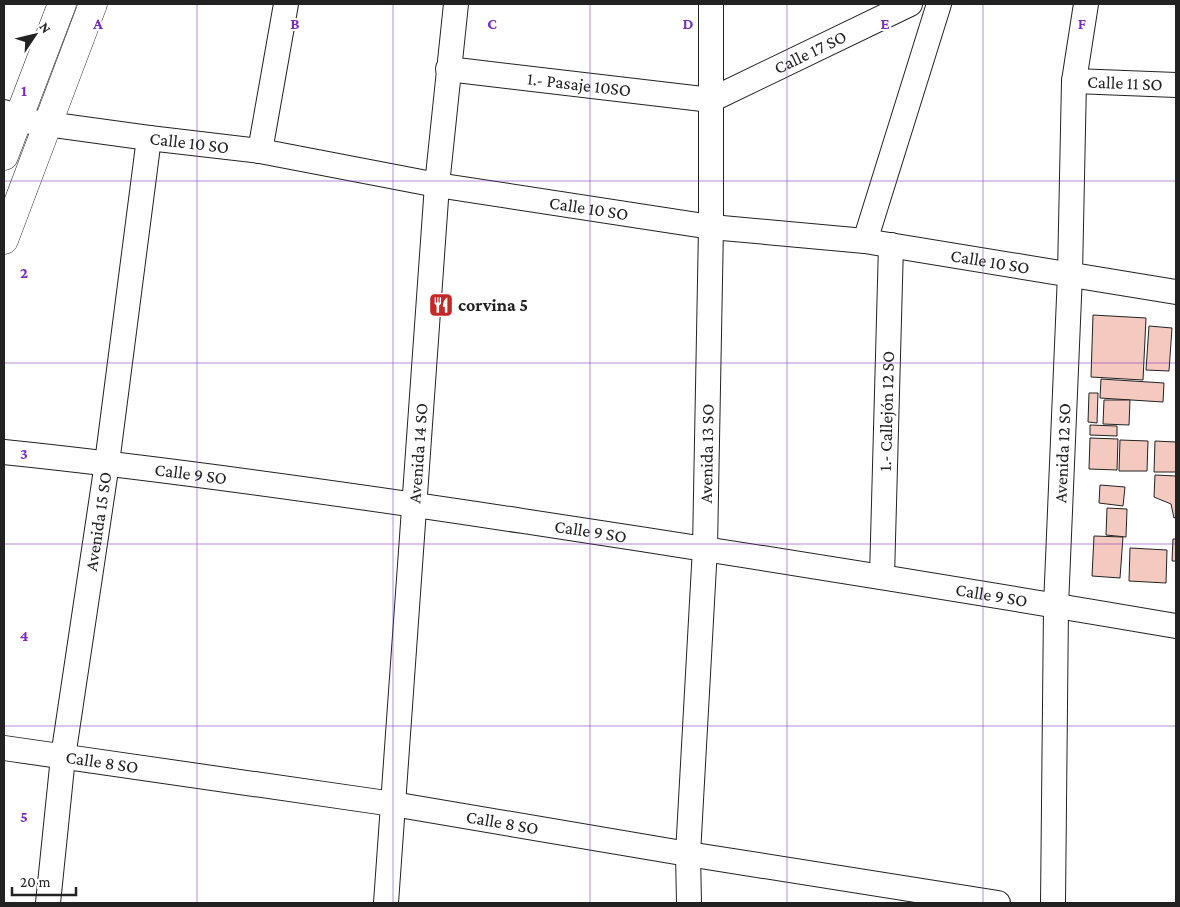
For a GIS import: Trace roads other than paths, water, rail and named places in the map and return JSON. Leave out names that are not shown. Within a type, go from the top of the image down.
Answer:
[{"type":"main road","points":[[4,156],[11,116],[62,4]]},
{"type":"main road","points":[[4,240],[93,4]]},
{"type":"street","points":[[260,151],[286,4]]},
{"type":"street","name":"Avenida 14 SO","points":[[386,903],[437,185],[456,4]]},
{"type":"street","name":"Avenida 13 SO","points":[[690,903],[688,854],[705,548],[711,227],[711,4]]},
{"type":"street","name":"Calle 17 SO","points":[[711,100],[910,4]]},
{"type":"street","points":[[865,241],[939,4]]},
{"type":"street","name":"Avenida 12 SO","points":[[1053,903],[1056,606],[1070,274],[1074,81],[1086,4]]},
{"type":"street","name":"1.- Pasaje 10SO","points":[[448,69],[711,100]]},
{"type":"street","name":"Calle 11 SO","points":[[1074,81],[1176,85]]},
{"type":"street","name":"Calle 10 SO","points":[[11,116],[48,124],[260,151],[437,185],[711,227],[865,241],[1176,292]]},
{"type":"street","name":"Avenida 15 SO","points":[[48,903],[62,756],[107,463],[149,138]]},
{"type":"street","name":"1.- Callejón 12 SO","points":[[882,577],[891,245]]},
{"type":"street","name":"Calle 9 SO","points":[[4,452],[107,463],[415,504],[705,548],[1176,626]]},
{"type":"street","name":"Calle 8 SO","points":[[4,748],[393,804],[688,854],[998,903]]},
{"type":"place","name":"corvina 5","points":[[441,305]]}]
